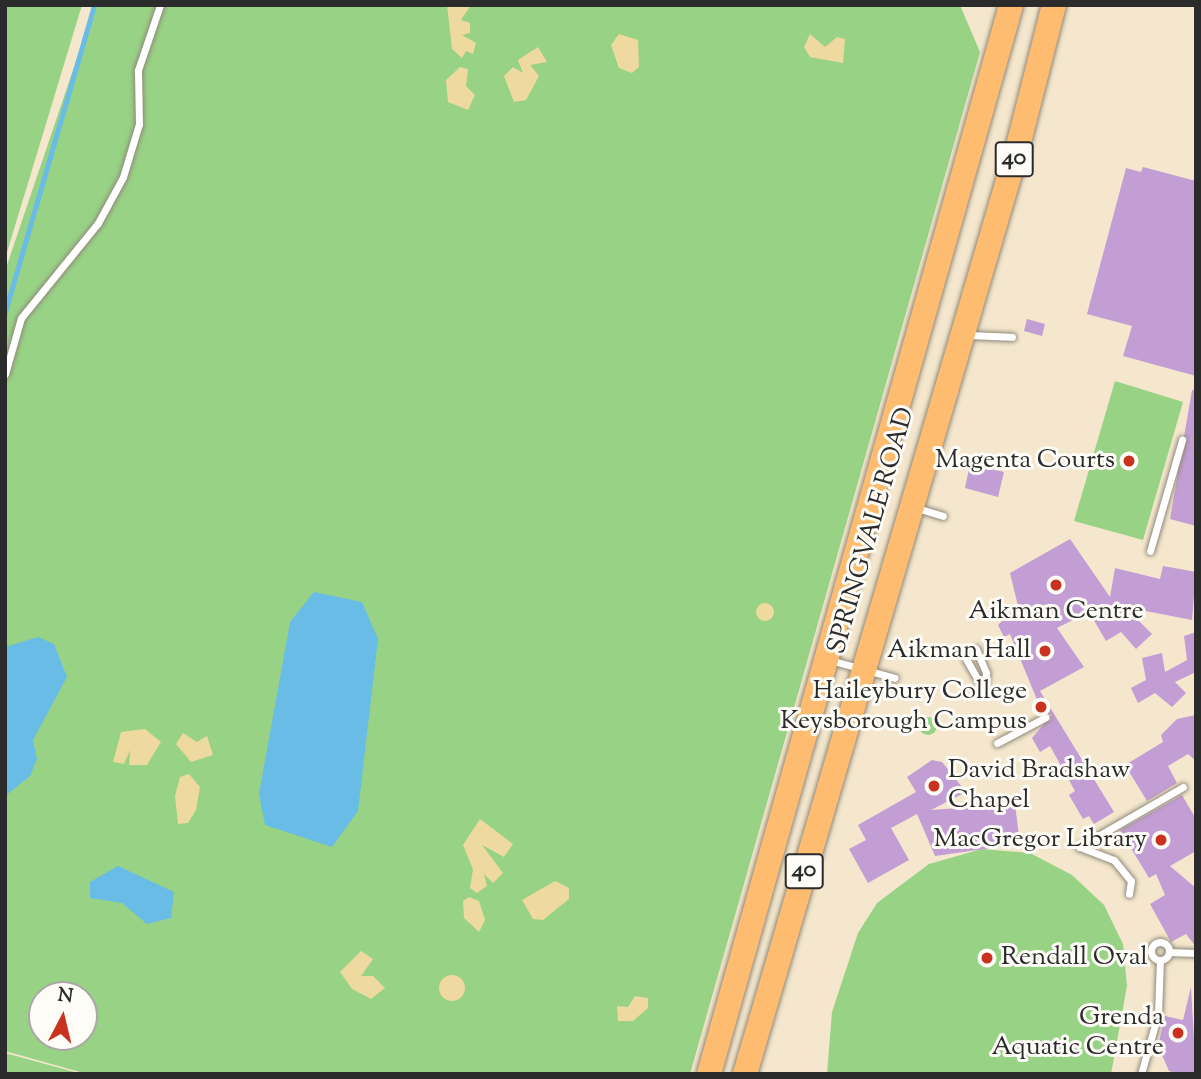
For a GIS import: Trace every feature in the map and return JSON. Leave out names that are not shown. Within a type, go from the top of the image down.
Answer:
[{"type":"highway","points":[[994,5],[1004,33]]},
{"type":"highway","name":"SPRINGVALE ROAD","points":[[709,1074],[829,660],[1011,5]]},
{"type":"highway","name":"SPRINGVALE ROAD","points":[[746,1074],[909,506],[961,336],[1054,5]]},
{"type":"lane","points":[[5,374],[21,318],[97,223],[123,177],[139,124],[138,69],[160,5]]},
{"type":"lane","points":[[961,336],[1012,337]]},
{"type":"lane","points":[[1150,551],[1182,440]]},
{"type":"lane","points":[[909,506],[943,516]]},
{"type":"lane","points":[[967,659],[984,690],[986,673],[976,649]]},
{"type":"lane","points":[[829,660],[895,678]]},
{"type":"lane","points":[[997,743],[1046,718]]},
{"type":"lane","points":[[1129,894],[1131,881],[1114,860],[1079,847],[1183,787]]},
{"type":"lane","points":[[1141,1074],[1158,1014],[1160,960],[1153,946],[1162,942],[1169,952]]},
{"type":"lane","points":[[1160,960],[1169,952],[1196,953]]},
{"type":"green space","points":[[5,5],[82,5],[5,259]]},
{"type":"green space","points":[[95,5],[960,5],[980,52],[690,1074],[87,1074],[5,1051],[5,271]]},
{"type":"green space","name":"Magenta Courts","points":[[1115,381],[1183,402],[1143,540],[1074,521]]},
{"type":"green space","points":[[928,717],[934,720],[937,726],[934,732],[928,735],[922,732],[919,726],[922,720]]},
{"type":"green space","name":"Rendall Oval","points":[[982,849],[1030,853],[1072,875],[1104,905],[1123,944],[1127,986],[1111,1074],[827,1074],[832,1012],[858,933],[877,903],[929,864]]},
{"type":"green space","points":[[5,1053],[82,1074],[5,1074]]},
{"type":"sand","points":[[447,5],[471,5],[461,20],[470,23],[470,33],[462,35],[476,43],[473,54],[466,51],[462,58],[452,49]]},
{"type":"sand","points":[[619,34],[638,40],[639,67],[632,73],[619,68],[611,45]]},
{"type":"sand","points":[[810,34],[825,47],[837,37],[845,39],[843,63],[810,57],[804,47]]},
{"type":"sand","points":[[538,47],[547,62],[530,65],[539,76],[526,100],[514,102],[504,76],[513,67],[523,73],[518,60]]},
{"type":"sand","points":[[460,67],[468,69],[466,86],[475,95],[468,110],[448,102],[446,80]]},
{"type":"sand","points":[[761,603],[769,603],[774,612],[772,619],[761,621],[756,616],[756,608]]},
{"type":"sand","points":[[145,729],[161,742],[147,765],[129,765],[130,750],[124,764],[113,762],[121,732]]},
{"type":"sand","points":[[183,733],[197,742],[207,736],[213,755],[191,762],[176,744]]},
{"type":"sand","points":[[189,774],[200,787],[196,810],[188,823],[178,824],[175,796],[180,777]]},
{"type":"sand","points":[[480,819],[513,844],[504,857],[482,845],[503,873],[493,883],[484,874],[487,886],[477,893],[470,888],[473,869],[463,845]]},
{"type":"sand","points":[[555,881],[569,888],[569,899],[543,920],[533,919],[522,900]]},
{"type":"sand","points":[[469,897],[479,901],[485,920],[479,932],[464,918],[463,901]]},
{"type":"sand","points":[[361,951],[373,959],[361,976],[373,976],[385,988],[371,999],[352,989],[340,972]]},
{"type":"sand","points":[[452,975],[461,979],[465,988],[461,997],[452,1001],[443,997],[439,988],[443,979]]},
{"type":"sand","points":[[635,996],[648,998],[648,1008],[633,1021],[618,1021],[617,1006],[628,1007]]},
{"type":"water","points":[[314,592],[362,602],[378,639],[358,811],[332,847],[265,825],[259,794],[290,622]]},
{"type":"water","points":[[38,637],[54,644],[67,677],[33,740],[37,759],[30,776],[5,796],[5,647]]},
{"type":"water","points":[[118,866],[174,892],[171,918],[147,924],[122,903],[90,898],[90,882]]},
{"type":"building","points":[[1143,167],[1196,181],[1196,376],[1123,356],[1132,326],[1087,314],[1126,168],[1141,172]]},
{"type":"building","points":[[1027,319],[1045,324],[1042,336],[1024,331]]},
{"type":"building","points":[[1192,390],[1196,390],[1196,526],[1170,519]]},
{"type":"building","points":[[970,464],[1004,472],[998,497],[965,488]]},
{"type":"building","points":[[1070,539],[1110,597],[1115,568],[1160,579],[1163,566],[1196,572],[1192,620],[1125,607],[1152,634],[1136,649],[1121,632],[1106,641],[1089,612],[1057,628],[1084,667],[1040,691],[1114,812],[1094,824],[1089,816],[1083,819],[1069,795],[1075,791],[1050,746],[1040,752],[1032,738],[1052,715],[1042,712],[1010,634],[1004,637],[998,625],[1018,606],[1010,573]]},
{"type":"building","points":[[1196,632],[1196,672],[1175,682],[1186,693],[1172,707],[1155,693],[1138,703],[1131,688],[1146,680],[1142,658],[1162,653],[1165,672],[1187,660],[1184,636]]},
{"type":"building","points":[[1196,715],[1196,761],[1188,754],[1168,766],[1177,783],[1147,801],[1125,765],[1163,742],[1161,735],[1177,719]]},
{"type":"building","points":[[932,760],[942,762],[966,792],[931,810],[1015,804],[1020,844],[935,856],[917,814],[891,828],[909,860],[868,883],[849,849],[866,840],[858,825],[916,792],[907,777]]},
{"type":"building","name":"MacGregor Library","points":[[1182,795],[1196,819],[1196,851],[1170,866],[1196,888],[1196,947],[1186,934],[1171,942],[1150,904],[1165,895],[1156,874],[1149,878],[1120,830]]},
{"type":"building","name":"Grenda Aquatic Centre","points":[[1191,987],[1196,1074],[1179,1074],[1169,1071],[1158,1046],[1165,1016],[1183,1020]]},
{"type":"waterway","points":[[5,312],[94,5]]},
{"type":"place","name":"Magenta Courts","points":[[1129,461]]},
{"type":"place","name":"Aikman Centre","points":[[1056,585]]},
{"type":"place","name":"Aikman Hall","points":[[1045,651]]},
{"type":"place","name":"Haileybury College Keysborough Campus","points":[[1041,707]]},
{"type":"place","name":"David Bradshaw Chapel","points":[[934,786]]},
{"type":"place","name":"MacGregor Library","points":[[1161,840]]},
{"type":"place","name":"Rendall Oval","points":[[987,958]]},
{"type":"place","name":"Grenda Aquatic Centre","points":[[1178,1033]]}]
